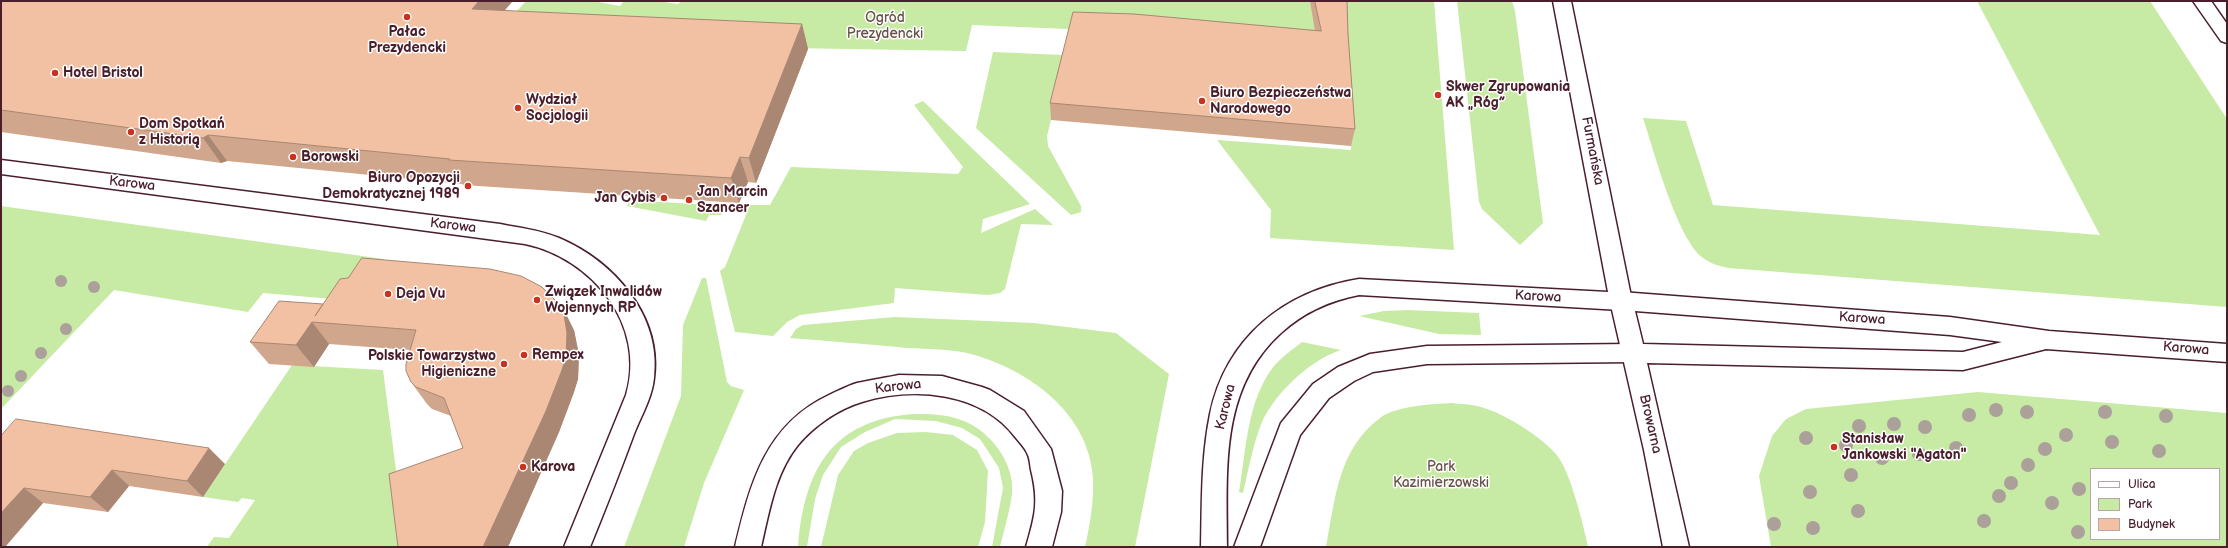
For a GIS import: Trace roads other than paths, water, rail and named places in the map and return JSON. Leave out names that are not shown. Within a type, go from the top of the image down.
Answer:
[{"type":"street","name":"Furmańska","points":[[1562,1],[1621,301]]},
{"type":"street","points":[[2202,1],[2227,37]]},
{"type":"street","name":"Karowa","points":[[1,167],[500,232],[548,242],[574,253],[593,267],[614,286],[628,308],[639,336],[643,372],[636,399],[577,547]]},
{"type":"street","name":"Karowa","points":[[1214,547],[1217,449],[1226,396],[1237,372],[1255,343],[1278,322],[1299,306],[1327,293],[1358,287],[1621,301],[1950,326],[2049,340],[2227,353]]},
{"type":"street","name":"Browarna","points":[[1621,301],[1634,353],[1676,547]]},
{"type":"street","name":"Karowa","points":[[1247,547],[1290,430],[1321,391],[1346,374],[1370,363],[1426,355],[1634,353],[1963,361],[2049,340]]},
{"type":"street","name":"Karowa","points":[[748,547],[756,512],[771,468],[790,436],[805,422],[834,403],[860,392],[880,388],[924,384],[947,386],[969,391],[990,400],[1008,411],[1025,428],[1038,447],[1046,468],[1050,491],[1048,516],[1039,547]]},
{"type":"place","name":"Pałac Prezydencki","points":[[407,17]]},
{"type":"place","name":"Hotel Bristol","points":[[55,73]]},
{"type":"place","name":"Skwer Zgrupowania AK „Róg”","points":[[1438,95]]},
{"type":"place","name":"Biuro Bezpieczeństwa Narodowego","points":[[1202,101]]},
{"type":"place","name":"Wydział Socjologii","points":[[518,108]]},
{"type":"place","name":"Dom Spotkań z Historią","points":[[131,132]]},
{"type":"place","name":"Borowski","points":[[293,157]]},
{"type":"place","name":"Biuro Opozycji Demokratycznej 1989","points":[[468,186]]},
{"type":"place","name":"Jan Cybis","points":[[664,198]]},
{"type":"place","name":"Jan Marcin Szancer","points":[[689,200]]},
{"type":"place","name":"Deja Vu","points":[[388,294]]},
{"type":"place","name":"Związek Inwalidów Wojennych RP","points":[[537,300]]},
{"type":"place","name":"Rempex","points":[[524,355]]},
{"type":"place","name":"Polskie Towarzystwo Higieniczne","points":[[504,364]]},
{"type":"place","name":"Stanisław Jankowski \"Agaton\"","points":[[1834,447]]},
{"type":"place","name":"Karova","points":[[523,467]]},
{"type":"park label","name":"Ogród Prezydencki","points":[[885,26]]},
{"type":"park label","name":"Park Kazimierzowski","points":[[1441,476]]}]
